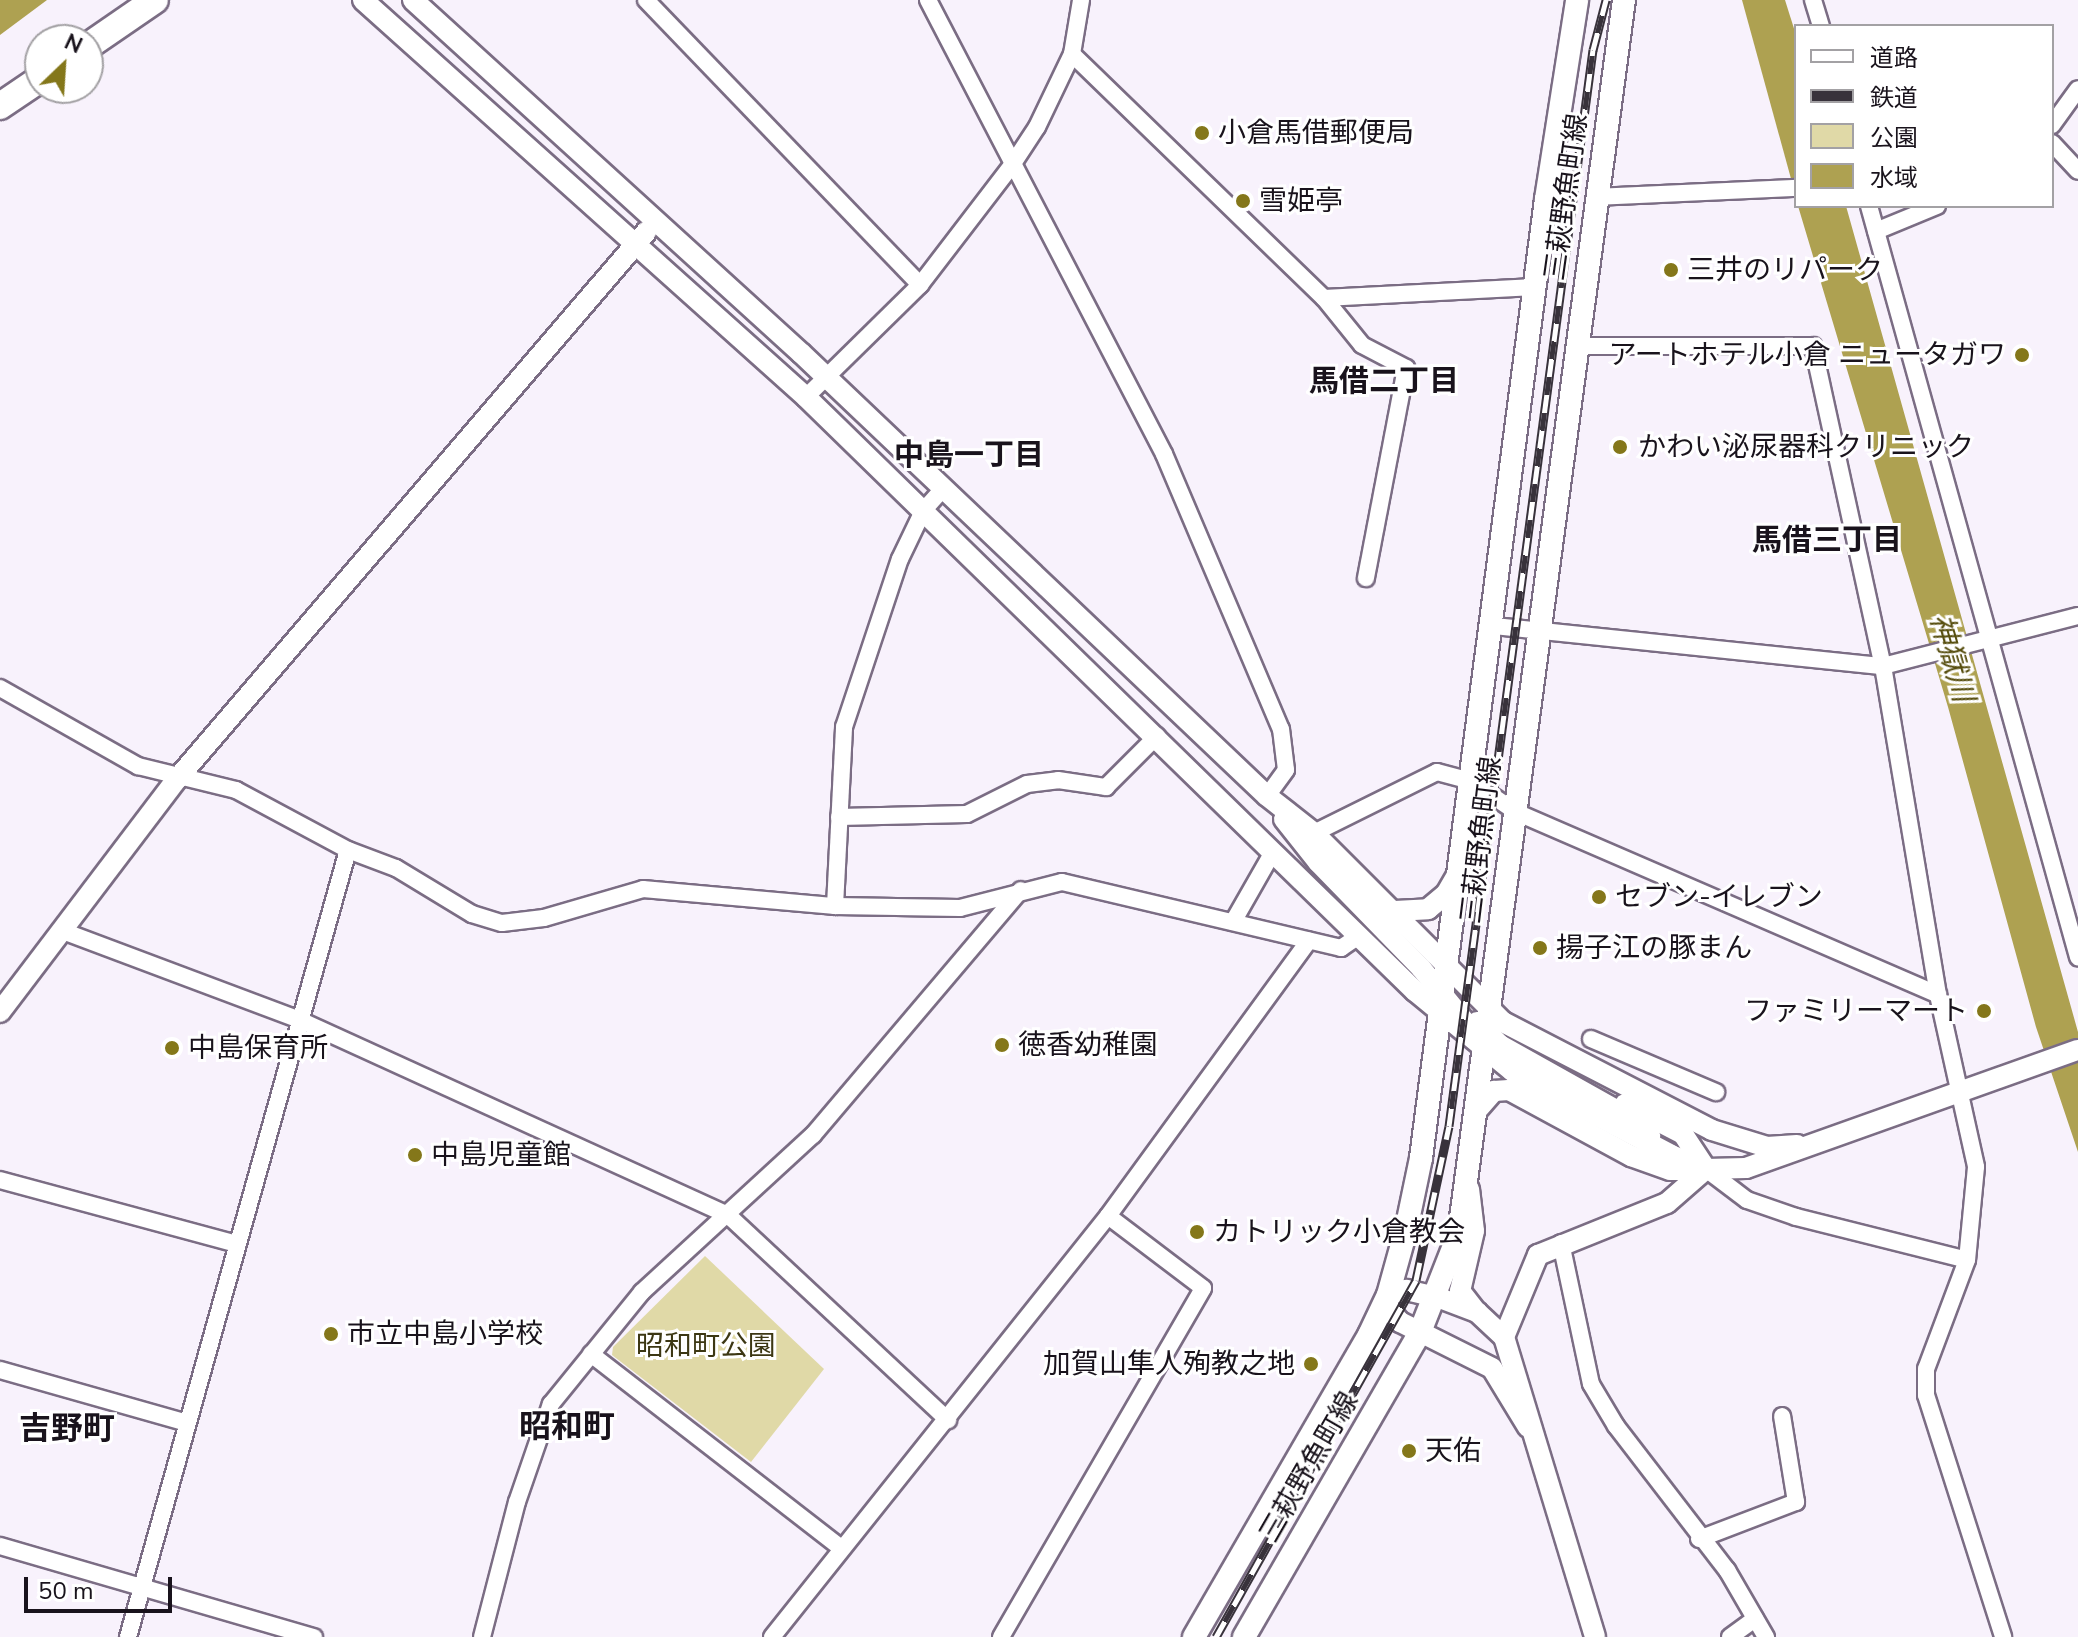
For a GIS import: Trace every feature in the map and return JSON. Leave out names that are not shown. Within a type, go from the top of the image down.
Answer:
[{"type":"main road","points":[[104,35],[155,0]]},
{"type":"main road","name":"三萩野魚町線","points":[[1194,1637],[1388,1295],[1421,1158],[1494,626],[1535,287],[1577,0]]},
{"type":"main road","name":"三萩野魚町線","points":[[1249,1635],[1420,1332],[1437,1297],[1469,1189],[1538,632],[1624,0]]},
{"type":"main road","points":[[0,106],[24,90]]},
{"type":"street","points":[[363,0],[637,242],[806,397],[1359,936],[1487,1044],[1618,1111],[1671,1155],[1706,1169],[1747,1200],[1796,1217],[1967,1260]]},
{"type":"street","points":[[413,0],[826,377],[1267,796],[1314,833],[1395,911],[1490,1010],[1534,1041],[1573,1076],[1683,1134],[1706,1169]]},
{"type":"street","points":[[646,0],[920,285]]},
{"type":"street","points":[[928,0],[1164,454],[1281,729],[1286,770],[1267,796]]},
{"type":"street","points":[[806,397],[920,285],[1012,165],[1037,127],[1072,54],[1081,0]]},
{"type":"street","points":[[1813,0],[1820,24]]},
{"type":"street","points":[[1072,54],[1324,298],[1362,345],[1406,368],[1366,578]]},
{"type":"street","points":[[2054,122],[2078,89]]},
{"type":"street","points":[[2054,145],[2078,171]]},
{"type":"street","points":[[1597,197],[1793,188]]},
{"type":"street","points":[[1870,208],[2078,957]]},
{"type":"street","points":[[1876,231],[1932,208]]},
{"type":"street","points":[[0,1012],[177,779],[657,221]]},
{"type":"street","points":[[1324,298],[1535,287]]},
{"type":"street","points":[[1576,346],[1813,346],[1883,666],[1938,995],[1963,1091],[1976,1167],[1967,1260],[1926,1369],[1926,1395],[2003,1637]]},
{"type":"street","points":[[835,906],[844,727],[900,559],[923,511],[942,490]]},
{"type":"street","points":[[1494,626],[1883,666],[1989,643],[2078,616]]},
{"type":"street","points":[[0,688],[138,766],[177,779],[236,790],[348,850],[396,868],[472,914],[502,923],[544,918],[643,889],[835,906],[960,908],[1062,882],[1341,948],[1359,936]]},
{"type":"street","points":[[839,817],[967,814],[1027,784],[1058,780],[1106,787],[1157,736]]},
{"type":"street","points":[[1314,833],[1437,772],[1471,781],[1516,812],[1938,995]]},
{"type":"street","points":[[1267,796],[1318,862],[1441,1003]]},
{"type":"street","points":[[128,1637],[348,850]]},
{"type":"street","points":[[1233,922],[1273,852]]},
{"type":"street","points":[[1395,911],[1421,912],[1438,903],[1459,869]]},
{"type":"street","points":[[482,1637],[517,1502],[551,1404],[642,1292],[813,1135],[1021,890]]},
{"type":"street","points":[[63,931],[302,1021],[728,1215],[948,1420]]},
{"type":"street","points":[[772,1637],[1108,1216],[1309,940]]},
{"type":"street","points":[[1447,967],[1454,992],[1487,1044]]},
{"type":"street","points":[[1591,1039],[1716,1092]]},
{"type":"street","points":[[1534,1041],[1712,1130],[1767,1147],[1809,1145]]},
{"type":"street","points":[[1598,1074],[1610,1048]]},
{"type":"street","points":[[1479,1108],[1494,1091],[1509,1090],[1655,1166],[1746,1168],[2078,1050]]},
{"type":"street","points":[[1504,1337],[1532,1263],[1561,1243],[1667,1203],[1706,1169]]},
{"type":"street","points":[[0,1180],[238,1244]]},
{"type":"street","points":[[1469,1189],[1474,1231],[1460,1291],[1504,1337],[1528,1427],[1595,1637]]},
{"type":"street","points":[[1001,1637],[1203,1288],[1108,1216]]},
{"type":"street","points":[[1561,1243],[1591,1384],[1699,1539],[1727,1570],[1766,1637]]},
{"type":"street","points":[[1477,1312],[1437,1297],[1406,1290],[1388,1295],[1391,1316],[1492,1368],[1528,1427]]},
{"type":"street","points":[[591,1354],[841,1548]]},
{"type":"street","points":[[0,1370],[187,1423]]},
{"type":"street","points":[[1699,1539],[1796,1502],[1782,1416]]},
{"type":"street","points":[[0,1546],[314,1637]]},
{"type":"street","points":[[1730,1637],[1755,1619]]},
{"type":"green space","name":"昭和町公園","points":[[705,1256],[824,1369],[751,1462],[612,1355],[613,1347]]},
{"type":"water","points":[[0,0],[47,0],[0,35]]},
{"type":"water","points":[[1742,0],[1785,0],[1794,29],[1794,190]]},
{"type":"water","name":"神獄川","points":[[1799,208],[1847,208],[2078,1032],[2078,1152],[2036,1027],[1948,707]]},
{"type":"railway","points":[[1216,1637],[1416,1280],[1449,1126],[1593,50],[1606,0]]},
{"type":"place","name":"小倉馬借郵便局","points":[[1202,133]]},
{"type":"place","name":"雪姫亭","points":[[1243,201]]},
{"type":"place","name":"三井のリパーク","points":[[1671,270]]},
{"type":"place","name":"アートホテル小倉 ニュータガワ","points":[[2022,355]]},
{"type":"place","name":"かわい泌尿器科クリニック","points":[[1620,447]]},
{"type":"place","name":"セブン-イレブン","points":[[1599,897]]},
{"type":"place","name":"揚子江の豚まん","points":[[1540,948]]},
{"type":"place","name":"ファミリーマート","points":[[1984,1011]]},
{"type":"place","name":"徳香幼稚園","points":[[1002,1045]]},
{"type":"place","name":"中島保育所","points":[[172,1048]]},
{"type":"place","name":"中島児童館","points":[[415,1155]]},
{"type":"place","name":"カトリック小倉教会","points":[[1197,1232]]},
{"type":"place","name":"市立中島小学校","points":[[331,1334]]},
{"type":"place","name":"加賀山隼人殉教之地","points":[[1311,1364]]},
{"type":"place","name":"天佑","points":[[1409,1451]]},
{"type":"district","name":"馬借二丁目","points":[[1384,382]]},
{"type":"district","name":"中島一丁目","points":[[969,456]]},
{"type":"district","name":"馬借三丁目","points":[[1827,541]]},
{"type":"district","name":"昭和町","points":[[567,1427]]},
{"type":"district","name":"吉野町","points":[[67,1429]]}]
